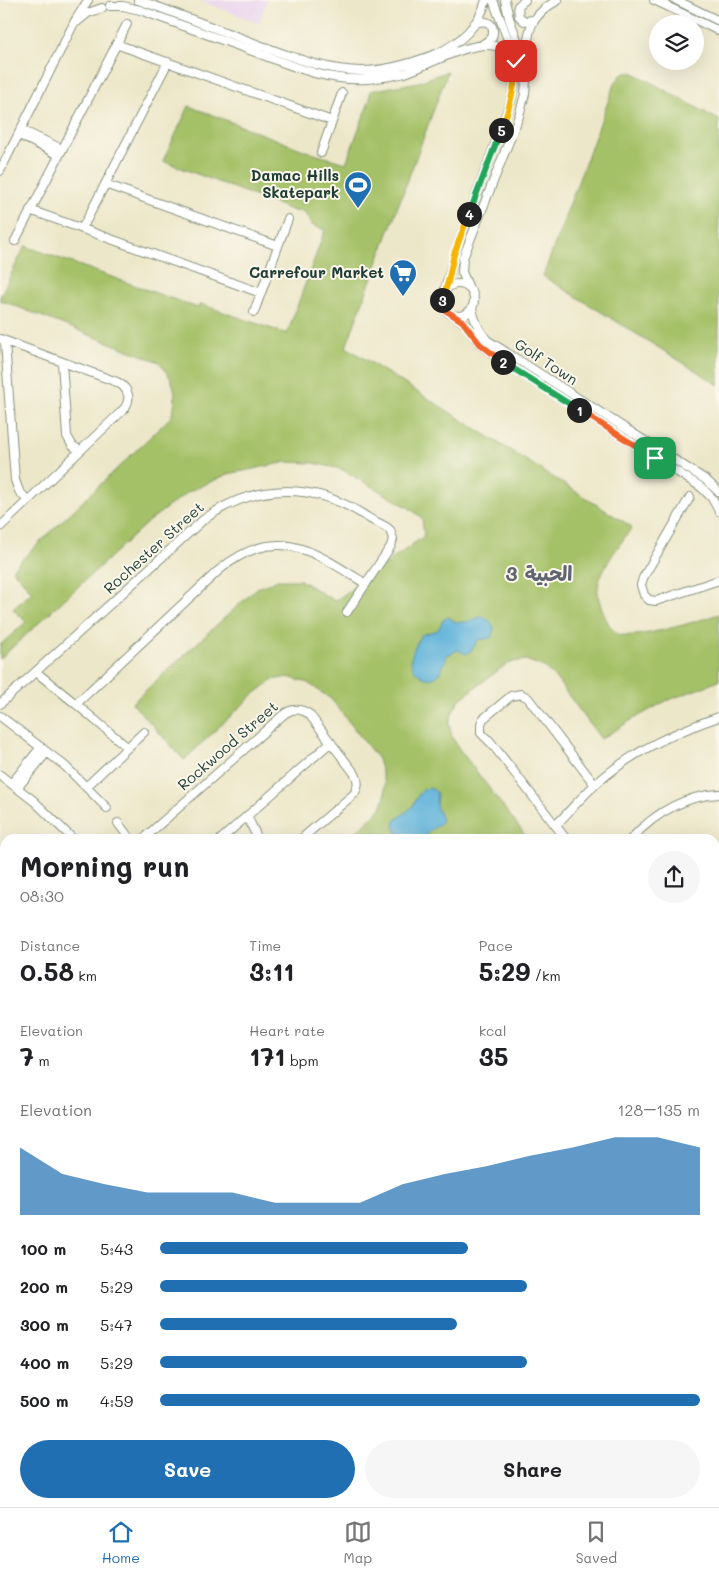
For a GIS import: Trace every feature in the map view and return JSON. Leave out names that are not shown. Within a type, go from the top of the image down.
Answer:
[{"type":"street","points":[[0,171],[71,30],[90,0],[95,5],[110,4],[140,10],[308,71],[346,79],[377,78],[403,73],[460,50],[481,44],[492,38],[494,32],[488,22],[482,21],[474,24]]},
{"type":"street","points":[[138,0],[308,62],[344,70],[363,71],[419,61],[450,47],[468,32],[486,0]]},
{"type":"street","points":[[493,0],[513,51],[516,61],[516,74],[507,114],[459,242],[442,297],[443,306],[449,313],[456,316],[465,315],[472,308],[475,296],[462,272],[463,258],[523,106],[527,80],[527,42],[534,20],[558,0]]},
{"type":"street","points":[[505,0],[509,18],[527,67]]},
{"type":"street","points":[[525,0],[518,6],[519,16],[524,21],[534,20]]},
{"type":"street","points":[[654,0],[719,31]]},
{"type":"street","points":[[676,0],[719,21]]},
{"type":"street","points":[[71,30],[82,17],[110,4]]},
{"type":"street","points":[[14,241],[127,24]]},
{"type":"street","points":[[116,44],[332,121]]},
{"type":"street","points":[[481,44],[497,46],[503,50],[508,56],[516,74]]},
{"type":"street","points":[[82,229],[168,62]]},
{"type":"street","points":[[321,153],[342,93]]},
{"type":"street","points":[[20,132],[60,152]]},
{"type":"street","points":[[105,184],[278,246]]},
{"type":"street","points":[[30,210],[261,293]]},
{"type":"street","points":[[254,312],[288,219]]},
{"type":"street","points":[[445,289],[456,283],[468,286]]},
{"type":"street","name":"Golf Town","points":[[472,308],[478,327],[487,340],[706,480],[719,492]]},
{"type":"street","name":"Golf Town","points":[[456,316],[467,326],[480,344],[496,357],[701,487],[712,498],[719,511]]},
{"type":"street","points":[[0,528],[126,406],[129,395],[122,385],[3,340],[15,480],[19,491],[27,500]]},
{"type":"street","points":[[62,362],[67,436],[72,445],[80,451]]},
{"type":"street","name":"Rochester Street","points":[[0,704],[203,520],[220,508],[249,496],[279,491],[317,495],[344,504],[388,527],[392,533],[392,543],[347,612]]},
{"type":"street","points":[[690,497],[643,578],[642,592],[649,600],[660,601],[719,580]]},
{"type":"street","points":[[76,704],[218,571],[244,553],[259,548],[275,546],[307,549],[366,584]]},
{"type":"street","points":[[36,672],[127,747]]},
{"type":"street","points":[[562,834],[491,743],[484,737],[480,728],[483,719],[506,700],[521,698],[534,707],[595,785]]},
{"type":"street","name":"Rockwood Street","points":[[149,834],[289,711],[298,709],[306,712],[355,774],[358,781],[357,788],[351,797],[308,834]]},
{"type":"street","points":[[0,716],[65,766],[107,808]]},
{"type":"street","points":[[556,825],[595,785],[620,764],[678,732],[719,717]]},
{"type":"street","points":[[86,786],[144,732]]},
{"type":"street","points":[[227,834],[330,742]]},
{"type":"street","points":[[15,785],[44,749]]},
{"type":"street","points":[[0,775],[52,816],[68,834]]},
{"type":"street","points":[[637,834],[654,819],[677,804],[691,798],[719,794]]},
{"type":"street","points":[[247,816],[256,834]]},
{"type":"street","points":[[118,823],[126,834]]},
{"type":"shaded area","points":[[198,0],[267,0],[259,23]]},
{"type":"green space","points":[[448,71],[346,347],[632,527],[610,559],[600,577],[598,586],[599,600],[608,624],[618,634],[638,635],[668,629],[719,614],[719,681],[666,701],[601,739],[557,680],[544,667],[526,660],[508,663],[460,699],[453,711],[449,724],[452,737],[524,834],[354,834],[381,808],[385,797],[385,784],[378,759],[331,699],[308,683],[288,677],[273,680],[254,694],[184,760],[132,703],[257,588],[278,580],[300,580],[335,601],[424,536],[422,518],[411,509],[341,469],[314,463],[287,462],[228,474],[188,492],[149,521],[0,659],[0,645],[26,622],[13,609],[32,592],[12,569],[171,417],[175,401],[172,382],[159,362],[0,300],[25,246],[198,308],[200,304],[287,334],[325,230],[312,225],[304,212],[294,211],[163,161],[189,106],[314,154],[346,163],[370,99],[370,91],[419,82]]},
{"type":"green space","points":[[623,73],[634,73],[719,120],[719,385],[543,276],[615,83]]},
{"type":"water","points":[[482,616],[490,621],[494,628],[491,638],[478,640],[471,651],[466,654],[458,650],[448,654],[441,671],[433,678],[425,678],[417,673],[411,659],[421,635],[438,630],[443,620],[448,617],[456,622],[467,622]]},
{"type":"water","points":[[430,788],[436,792],[436,805],[442,820],[427,834],[398,834],[394,826],[395,821],[412,807],[424,789]]},
{"type":"place","name":"Damac Hills Skatepark","points":[[358,209]]},
{"type":"place","name":"Carrefour Market","points":[[403,297]]},
{"type":"district","name":"الحبية 3","points":[[539,574]]},
{"type":"route","points":[[516,61],[516,74],[511,101],[454,254],[448,282],[442,297],[443,306],[445,310],[462,321],[480,344],[496,357],[655,458]]}]
